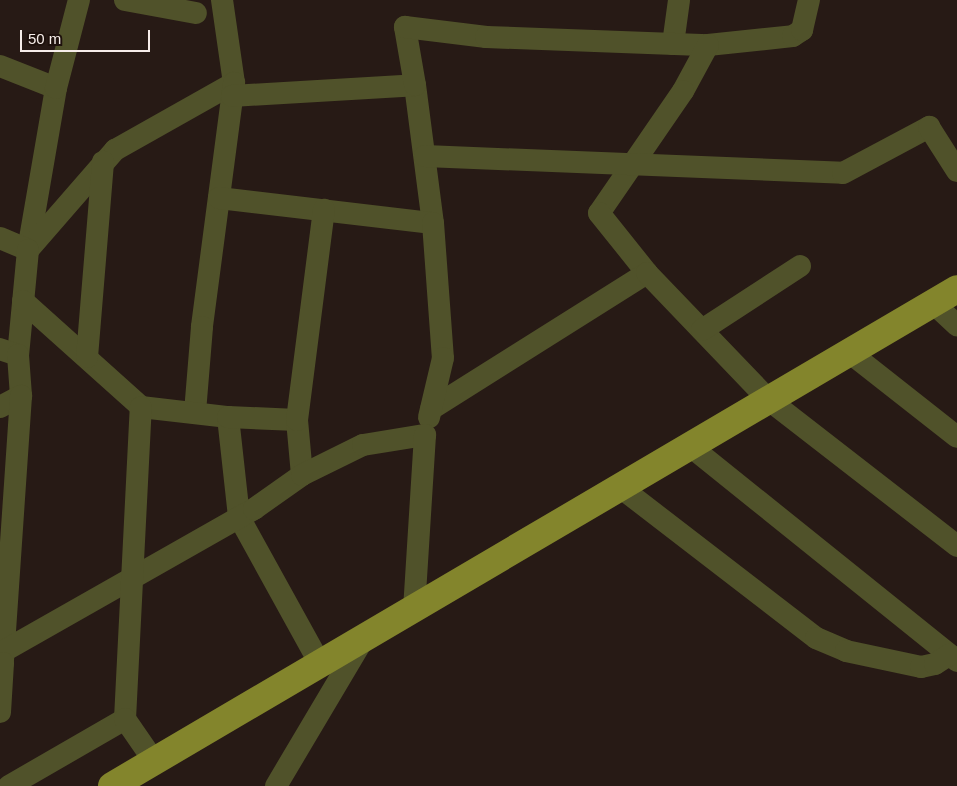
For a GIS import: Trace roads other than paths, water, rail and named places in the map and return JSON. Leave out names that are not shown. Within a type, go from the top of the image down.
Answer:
[{"type":"main road","points":[[112,786],[957,289]]},
{"type":"street","points":[[0,712],[6,534],[21,396],[9,352],[23,301],[28,250],[56,88],[79,0]]},
{"type":"street","points":[[125,0],[196,14]]},
{"type":"street","points":[[673,44],[679,0]]},
{"type":"street","points":[[414,608],[426,435],[443,358],[433,224],[415,85],[405,27],[486,37],[708,45],[793,36],[802,30],[809,0]]},
{"type":"street","points":[[195,413],[233,89],[231,45],[222,7]]},
{"type":"street","points":[[708,45],[683,91],[599,213],[647,273],[769,400],[957,546]]},
{"type":"street","points":[[0,66],[56,88]]},
{"type":"street","points":[[28,250],[114,150],[233,89],[415,85]]},
{"type":"street","points":[[425,156],[843,173],[929,127],[957,171]]},
{"type":"street","points":[[86,357],[103,162]]},
{"type":"street","points":[[219,198],[433,224]]},
{"type":"street","points":[[302,475],[297,420],[324,210]]},
{"type":"street","points":[[0,238],[28,250]]},
{"type":"street","points":[[702,330],[800,266]]},
{"type":"street","points":[[431,409],[647,273]]},
{"type":"street","points":[[23,301],[142,407],[228,417],[297,420]]},
{"type":"street","points":[[932,303],[957,325]]},
{"type":"street","points":[[849,352],[957,437]]},
{"type":"street","points":[[0,407],[21,396]]},
{"type":"street","points":[[142,407],[131,578],[125,719],[154,761]]},
{"type":"street","points":[[228,417],[239,517],[320,664]]},
{"type":"street","points":[[2,660],[131,578],[239,517],[302,475],[363,445],[426,435]]},
{"type":"street","points":[[690,446],[953,658]]},
{"type":"street","points":[[620,487],[816,638],[846,651],[921,667],[953,658]]},
{"type":"street","points":[[276,786],[364,638]]},
{"type":"street","points":[[9,786],[125,719]]}]
